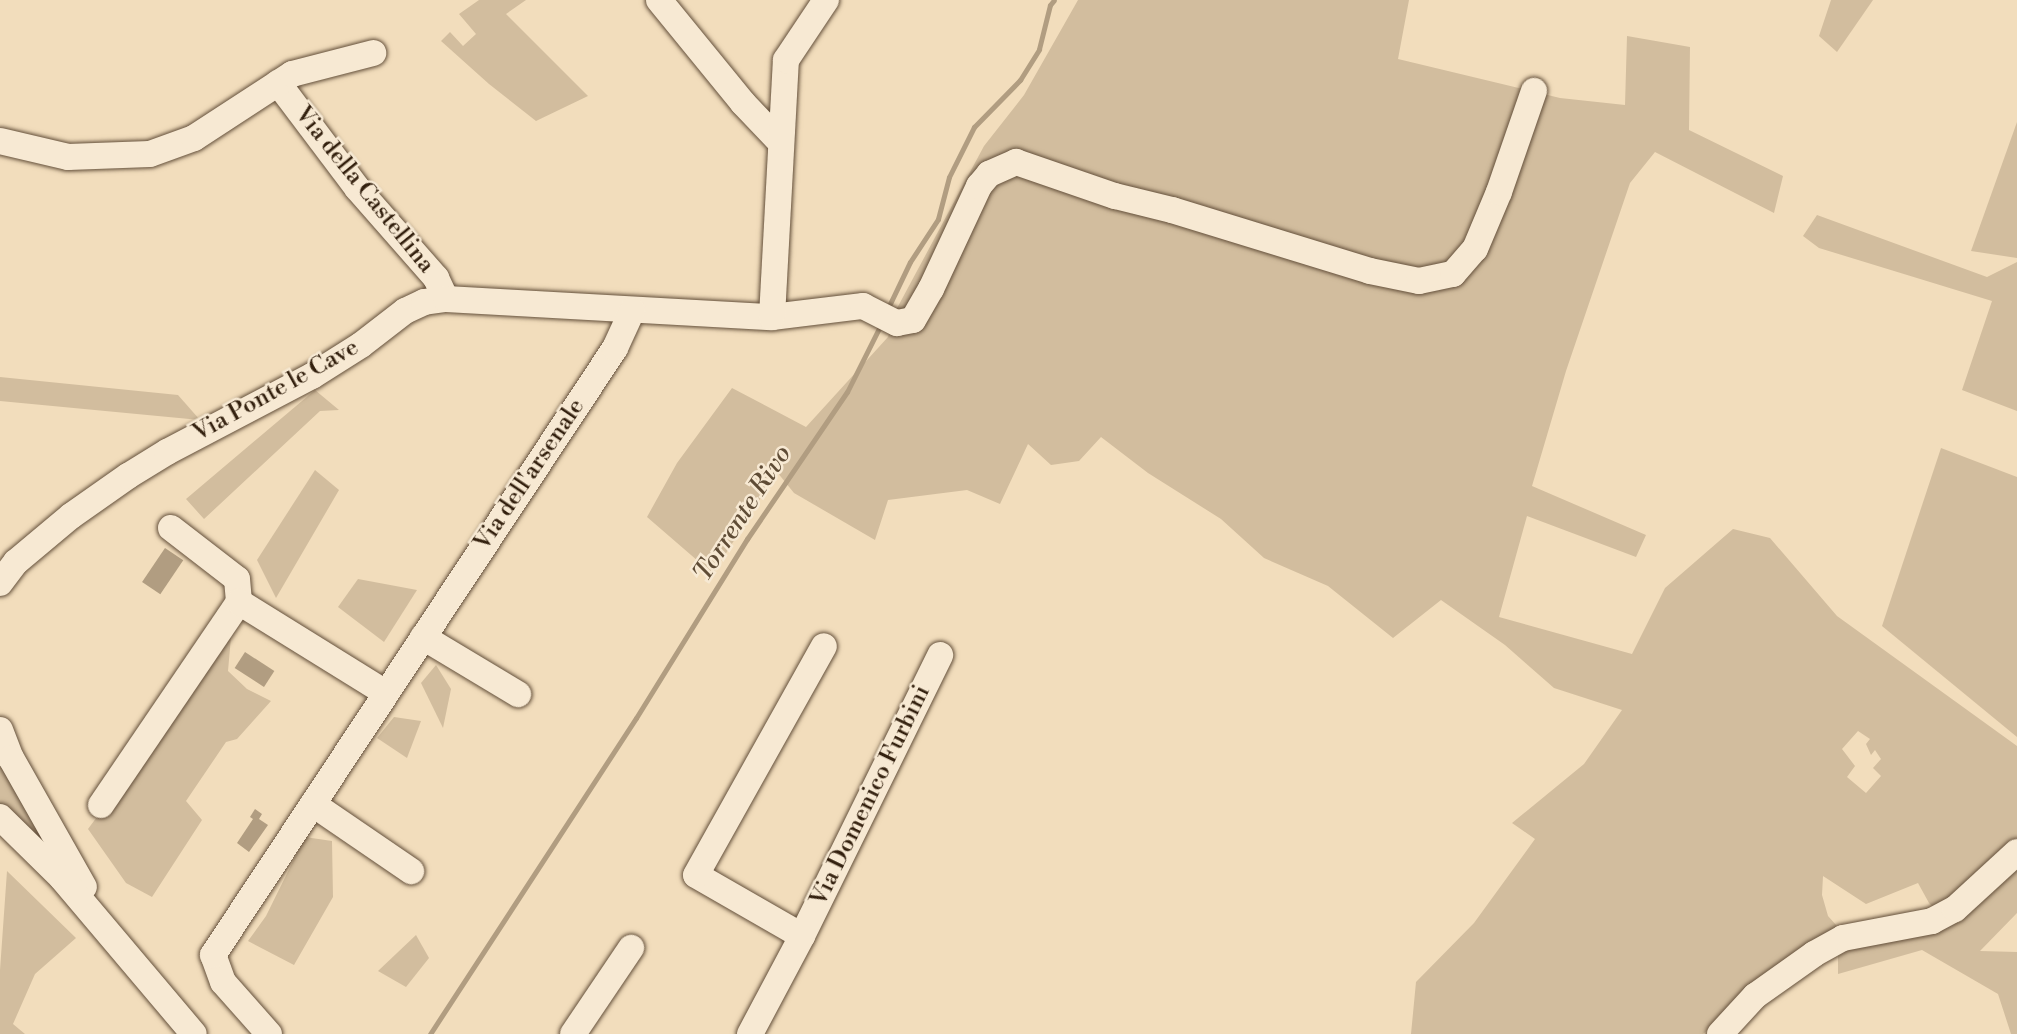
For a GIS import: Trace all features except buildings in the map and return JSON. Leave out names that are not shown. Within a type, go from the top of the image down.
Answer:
[{"type":"street","points":[[659,0],[743,103],[780,142]]},
{"type":"street","points":[[772,317],[786,60],[826,0]]},
{"type":"street","name":"Via della Castellina","points":[[0,141],[68,157],[150,154],[194,138],[292,74],[373,52]]},
{"type":"street","name":"Via della Castellina","points":[[278,83],[357,188],[436,278],[446,299]]},
{"type":"street","name":"Via Ponte le Cave","points":[[5,571],[71,516],[150,462],[321,371],[405,311],[424,302],[446,299],[772,317],[877,313],[913,320],[979,186],[989,174],[1016,162],[1115,196],[1172,210],[1370,271],[1419,281],[1453,274],[1475,249],[1499,192],[1534,91]]},
{"type":"street","name":"Via dell'arsenale","points":[[269,1034],[223,982],[213,956],[615,348],[632,311]]},
{"type":"street","points":[[101,805],[239,602],[237,579],[171,528]]},
{"type":"street","points":[[239,602],[386,693]]},
{"type":"street","points":[[423,637],[518,694]]},
{"type":"street","name":"Via Domenico Furbini","points":[[802,936],[696,875],[824,646]]},
{"type":"street","name":"Via Domenico Furbini","points":[[750,1034],[802,936],[940,655]]},
{"type":"street","points":[[0,730],[11,758],[117,943]]},
{"type":"street","points":[[313,804],[411,871]]},
{"type":"street","points":[[0,817],[62,878],[194,1034]]},
{"type":"street","points":[[1720,1034],[1755,996],[1814,954],[1843,938],[1932,921],[1955,909],[2017,852]]},
{"type":"street","points":[[573,1034],[631,948]]},
{"type":"shaded area","points":[[479,0],[526,0],[506,14],[588,96],[536,121],[489,84],[441,41],[450,32],[463,46],[476,34],[459,14]]},
{"type":"shaded area","points":[[1078,0],[1409,0],[1398,59],[1560,98],[1625,105],[1627,36],[1690,47],[1689,130],[1783,176],[1774,213],[1655,152],[1630,183],[1566,371],[1532,486],[1646,535],[1636,557],[1527,516],[1499,617],[1632,654],[1665,588],[1733,529],[1770,538],[1837,616],[2017,746],[2017,913],[1980,951],[2017,952],[2017,1034],[2011,1034],[1998,994],[1922,950],[1838,974],[1838,953],[1950,924],[1929,903],[1918,883],[1866,904],[1823,876],[1822,895],[1828,916],[1837,926],[1703,1034],[1411,1034],[1416,982],[1474,923],[1535,839],[1512,823],[1584,764],[1622,710],[1554,688],[1505,645],[1441,600],[1393,638],[1328,586],[1264,558],[1221,519],[1148,473],[1101,437],[1079,461],[1051,465],[1028,444],[1000,504],[967,490],[888,500],[875,540],[794,493],[777,472],[713,574],[647,517],[677,463],[732,388],[806,427],[888,337],[895,312],[984,146],[1024,95]],"holes":[[[1858,731],[1870,739],[1866,744],[1871,755],[1875,750],[1881,759],[1873,768],[1881,776],[1866,793],[1847,777],[1855,766],[1842,749]]]},
{"type":"shaded area","points":[[1831,0],[1873,0],[1837,52],[1819,36]]},
{"type":"shaded area","points":[[2017,122],[2017,258],[1971,251]]},
{"type":"shaded area","points":[[1817,215],[1987,277],[2017,262],[2017,411],[1962,390],[1992,301],[1819,248],[1803,236]]},
{"type":"shaded area","points":[[0,377],[178,395],[200,420],[0,401]]},
{"type":"shaded area","points":[[315,390],[339,410],[320,411],[204,519],[186,499]]},
{"type":"shaded area","points":[[1941,448],[2017,477],[2017,737],[1882,626]]},
{"type":"shaded area","points":[[315,470],[339,490],[276,598],[257,560]]},
{"type":"shaded area","points":[[165,548],[183,560],[160,594],[142,582]]},
{"type":"shaded area","points":[[358,579],[417,590],[384,642],[338,607]]},
{"type":"shaded area","points":[[231,637],[228,671],[247,689],[271,701],[237,739],[226,742],[186,801],[202,820],[152,897],[126,883],[88,829]]},
{"type":"shaded area","points":[[245,652],[274,671],[264,687],[235,668]]},
{"type":"shaded area","points":[[436,665],[451,689],[443,728],[421,683]]},
{"type":"shaded area","points":[[394,717],[421,721],[407,758],[377,738]]},
{"type":"shaded area","points":[[0,745],[61,859],[0,805]]},
{"type":"shaded area","points":[[255,809],[262,814],[259,819],[268,825],[249,852],[237,843],[253,819],[250,817]]},
{"type":"shaded area","points":[[305,837],[332,841],[333,897],[294,965],[248,941],[266,916]]},
{"type":"shaded area","points":[[7,871],[76,938],[35,974],[13,1024],[25,1034],[0,1034],[0,970]]},
{"type":"shaded area","points":[[416,935],[429,958],[406,987],[378,971]]},
{"type":"waterway","name":"Torrente Rivo","points":[[887,310],[910,262],[938,219],[949,177],[974,127],[1020,80],[1039,49],[1050,5],[1054,0]]},
{"type":"waterway","name":"Torrente Rivo","points":[[430,1034],[636,718],[747,539],[847,392],[882,322]]}]
